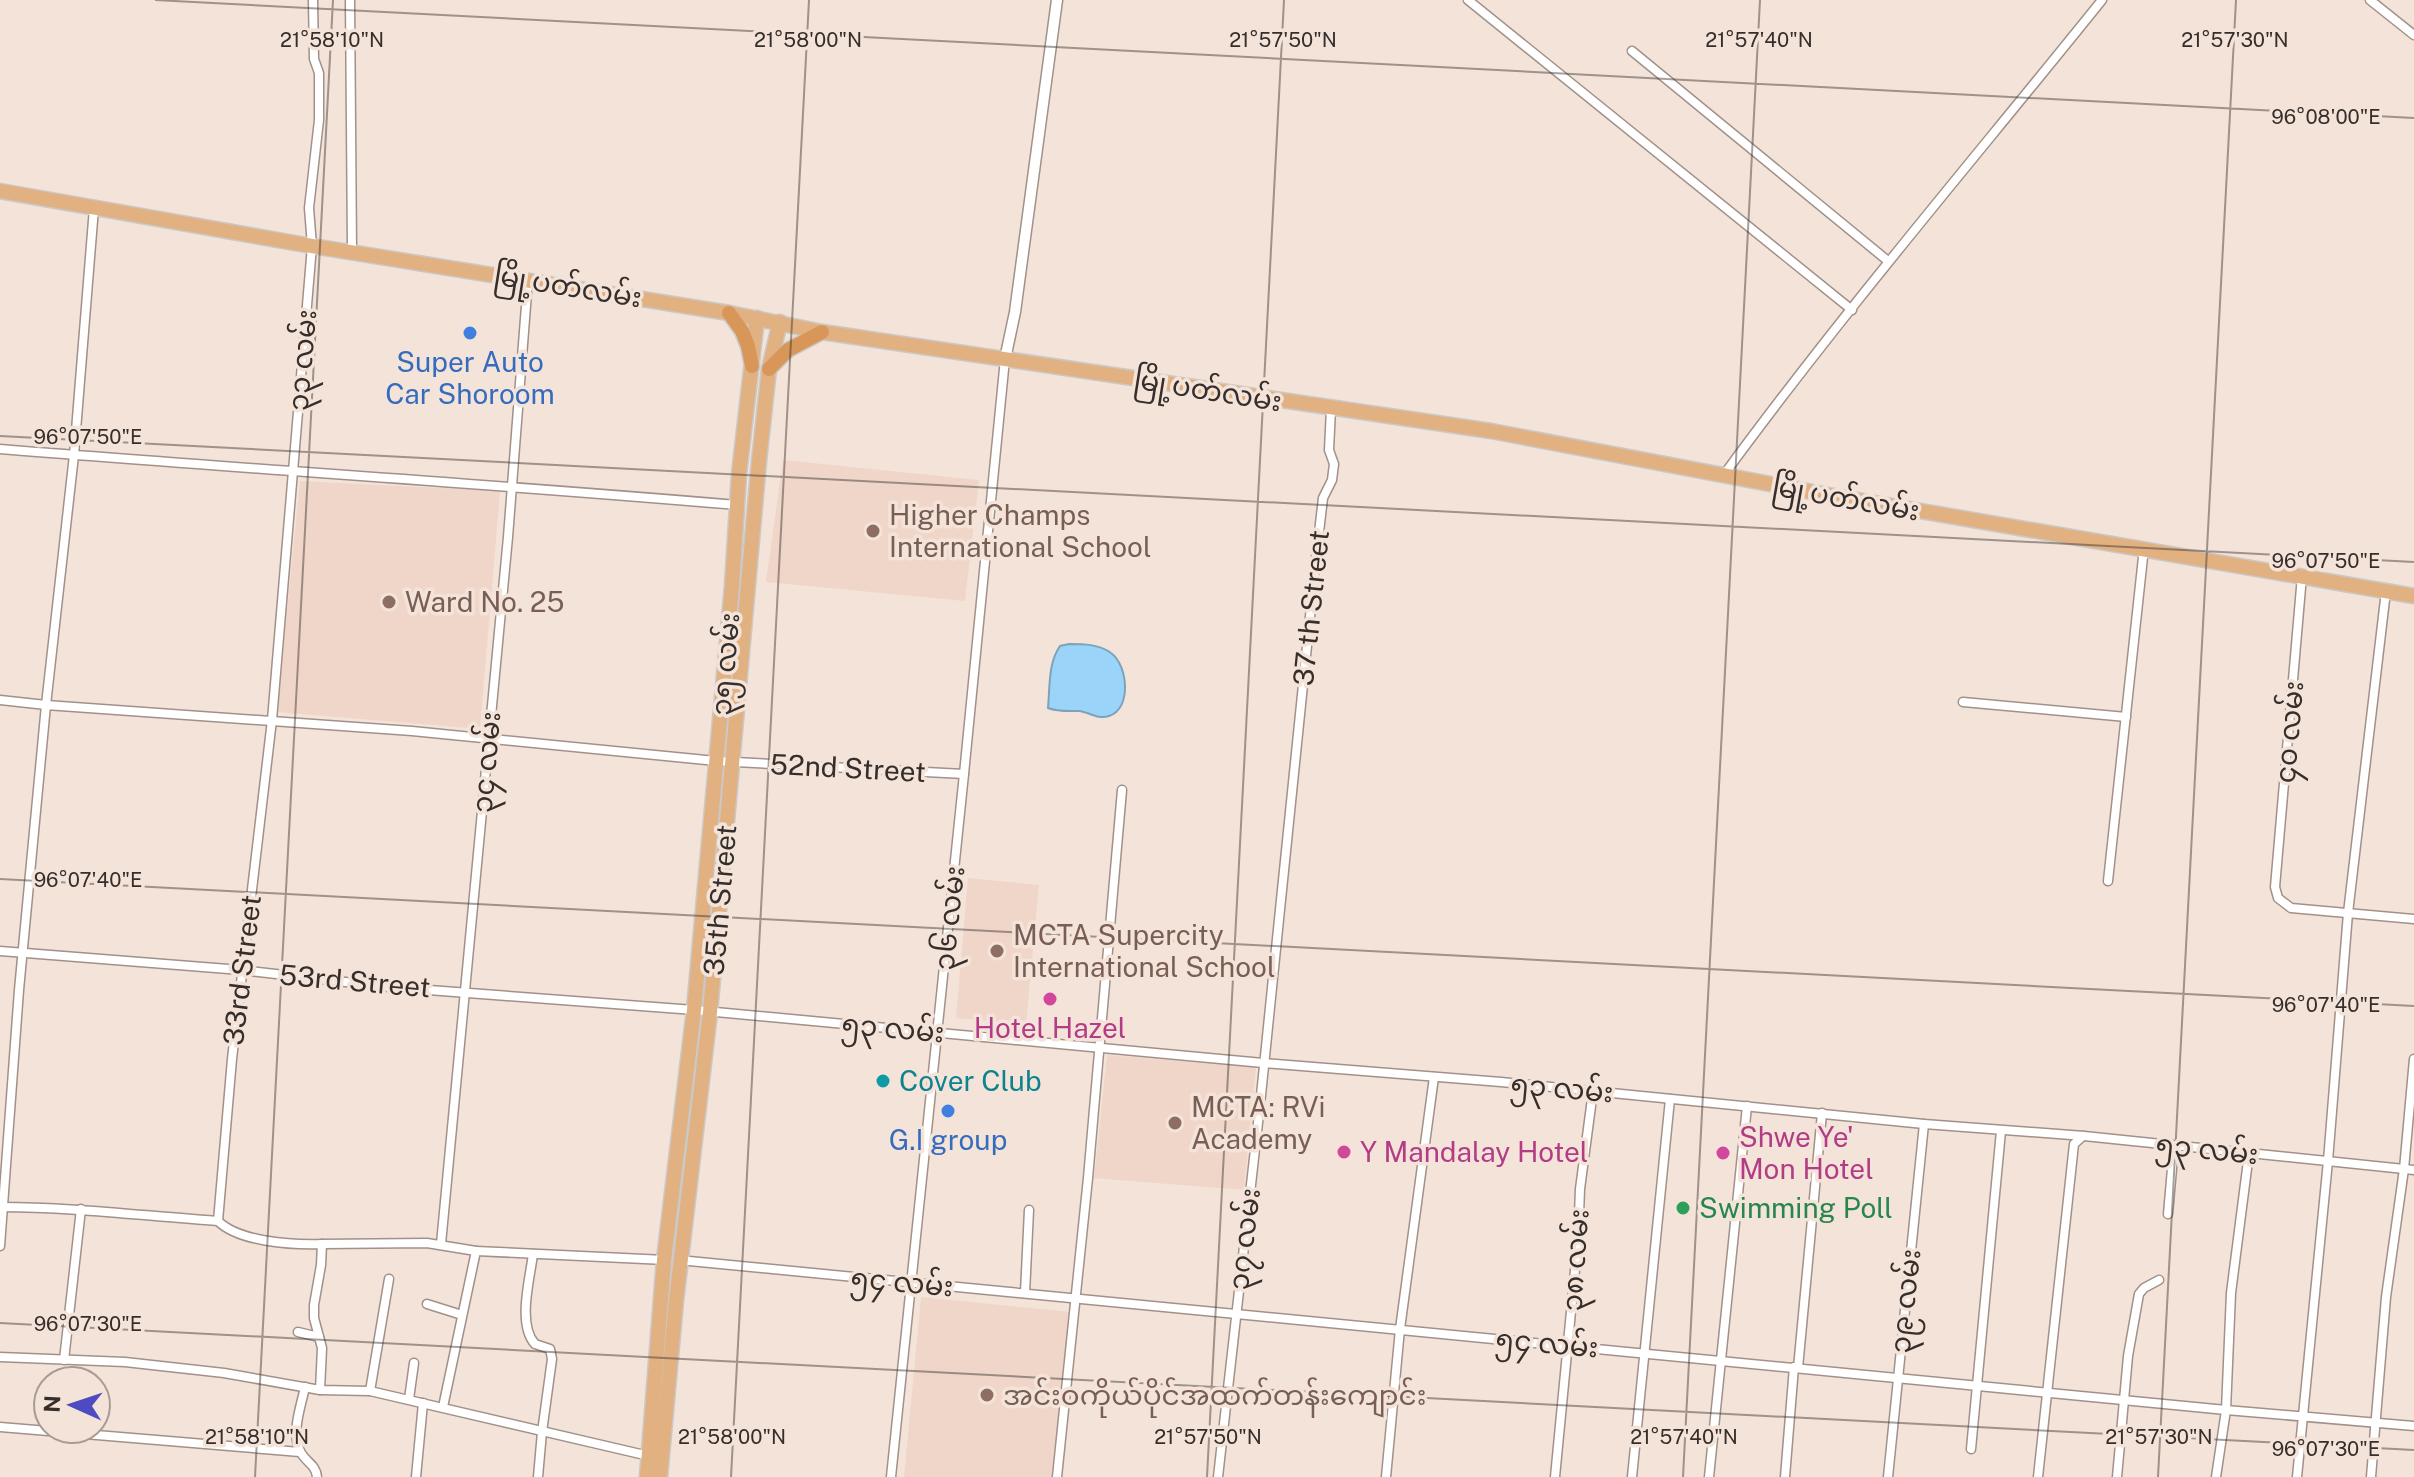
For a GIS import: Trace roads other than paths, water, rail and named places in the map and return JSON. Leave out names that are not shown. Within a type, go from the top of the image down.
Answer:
[{"type":"highway","points":[[729,313],[742,331],[752,366]]},
{"type":"highway","points":[[769,369],[788,350],[822,332]]},
{"type":"main road","name":"မြို့ပတ်လမ်း","points":[[0,191],[312,246],[729,313],[822,332],[1491,431],[1900,508],[2414,596]]},
{"type":"main road","name":"၃၅ လမ်း","points":[[694,1010],[724,761],[737,505],[757,318]]},
{"type":"main road","name":"35th Street","points":[[647,1477],[655,1457],[710,1012],[724,761],[769,369],[780,322]]},
{"type":"main road","points":[[741,459],[759,461]]},
{"type":"main road","name":"35th Street","points":[[660,1477],[655,1457],[664,1260],[694,1010]]},
{"type":"street","name":"၃၃ လမ်း","points":[[272,720],[312,246],[309,208],[319,120],[313,0]]},
{"type":"street","points":[[350,0],[352,251]]},
{"type":"street","points":[[1005,359],[1015,312],[1057,0]]},
{"type":"street","points":[[1468,0],[1852,310]]},
{"type":"street","points":[[1723,476],[1888,261],[2102,0]]},
{"type":"street","points":[[2370,0],[2414,35]]},
{"type":"street","points":[[1632,51],[1888,261]]},
{"type":"street","points":[[0,1246],[22,953],[74,455],[94,208]]},
{"type":"street","name":"၃၄ လမ်း","points":[[441,1244],[528,280]]},
{"type":"street","name":"၃၆ လမ်း","points":[[891,1477],[1005,359]]},
{"type":"street","name":"37 th Street","points":[[1291,809],[1323,498],[1332,480],[1334,464],[1329,450],[1331,409]]},
{"type":"street","points":[[0,449],[737,505]]},
{"type":"street","points":[[2108,881],[2144,548]]},
{"type":"street","name":"၄၀ လမ်း","points":[[2302,576],[2275,887],[2278,898],[2291,908],[2348,913]]},
{"type":"street","points":[[2297,1477],[2328,1161],[2348,913],[2386,591]]},
{"type":"street","name":"52nd Street","points":[[0,700],[489,738],[724,761],[964,774]]},
{"type":"street","points":[[1963,702],[2126,717]]},
{"type":"street","name":"33rd Street","points":[[218,1221],[241,970],[272,720]]},
{"type":"street","points":[[1057,1477],[1122,790]]},
{"type":"street","name":"၃၇ လမ်း","points":[[1218,1477],[1291,809]]},
{"type":"street","points":[[2348,913],[2414,919]]},
{"type":"street","name":"53rd Street","points":[[0,951],[241,970],[389,987],[710,1012]]},
{"type":"street","name":"၅၃ လမ်း","points":[[710,1012],[2001,1131],[2084,1136],[2414,1170]]},
{"type":"street","points":[[2371,1477],[2386,1297],[2404,1169],[2414,1059]]},
{"type":"street","points":[[1386,1477],[1400,1329],[1434,1077]]},
{"type":"street","name":"၃၈ လမ်း","points":[[1555,1477],[1580,1189],[1593,1091]]},
{"type":"street","points":[[1632,1477],[1670,1099]]},
{"type":"street","points":[[1709,1477],[1747,1106]]},
{"type":"street","points":[[1785,1477],[1822,1113]]},
{"type":"street","name":"၃၉ လမ်း","points":[[1888,1477],[1924,1124]]},
{"type":"street","points":[[1971,1449],[2001,1131]]},
{"type":"street","points":[[2038,1477],[2074,1144],[2084,1136]]},
{"type":"street","points":[[2168,1214],[2174,1146]]},
{"type":"street","points":[[2216,1477],[2226,1410],[2231,1293],[2249,1153]]},
{"type":"street","name":"၅၄ လမ်း","points":[[2,1207],[81,1209],[218,1221],[232,1232],[290,1243],[441,1244],[476,1251],[681,1260],[2414,1426]]},
{"type":"street","points":[[64,1360],[81,1209]]},
{"type":"street","points":[[1025,1293],[1029,1210]]},
{"type":"street","points":[[320,1390],[322,1356],[314,1305],[322,1244]]},
{"type":"street","points":[[443,1407],[476,1251]]},
{"type":"street","points":[[533,1254],[527,1330],[535,1344],[550,1349],[552,1359],[538,1477]]},
{"type":"street","points":[[370,1391],[389,1279]]},
{"type":"street","points":[[2117,1477],[2124,1398],[2139,1294],[2159,1280]]},
{"type":"street","points":[[427,1304],[462,1315]]},
{"type":"street","points":[[298,1332],[319,1337]]},
{"type":"street","points":[[0,1357],[125,1362],[320,1390],[370,1391],[655,1457]]},
{"type":"street","points":[[409,1399],[414,1363]]},
{"type":"street","points":[[305,1387],[297,1432],[300,1452],[316,1469],[317,1477]]},
{"type":"street","points":[[416,1477],[423,1403]]},
{"type":"street","points":[[0,1427],[300,1452]]},
{"type":"water","points":[[1069,644],[1101,648],[1117,659],[1125,686],[1121,705],[1116,712],[1101,717],[1048,708],[1053,660],[1060,646]]},
{"type":"place","name":"Super Auto Car Shoroom","points":[[470,333]]},
{"type":"place","name":"Higher Champs International School","points":[[873,531]]},
{"type":"place","name":"Ward No. 25","points":[[389,602]]},
{"type":"place","name":"MCTA Supercity International School","points":[[997,951]]},
{"type":"place","name":"Hotel Hazel","points":[[1050,999]]},
{"type":"place","name":"Cover Club","points":[[883,1081]]},
{"type":"place","name":"G.I group","points":[[948,1111]]},
{"type":"place","name":"MCTA: RVi Academy","points":[[1175,1123]]},
{"type":"place","name":"Y Mandalay Hotel","points":[[1344,1152]]},
{"type":"place","name":"Shwe Ye' Mon Hotel","points":[[1723,1153]]},
{"type":"place","name":"Swimming Poll","points":[[1683,1208]]},
{"type":"place","name":"အင်းဝကိုယ်ပိုင်အထက်တန်းကျောင်း","points":[[987,1395]]}]
